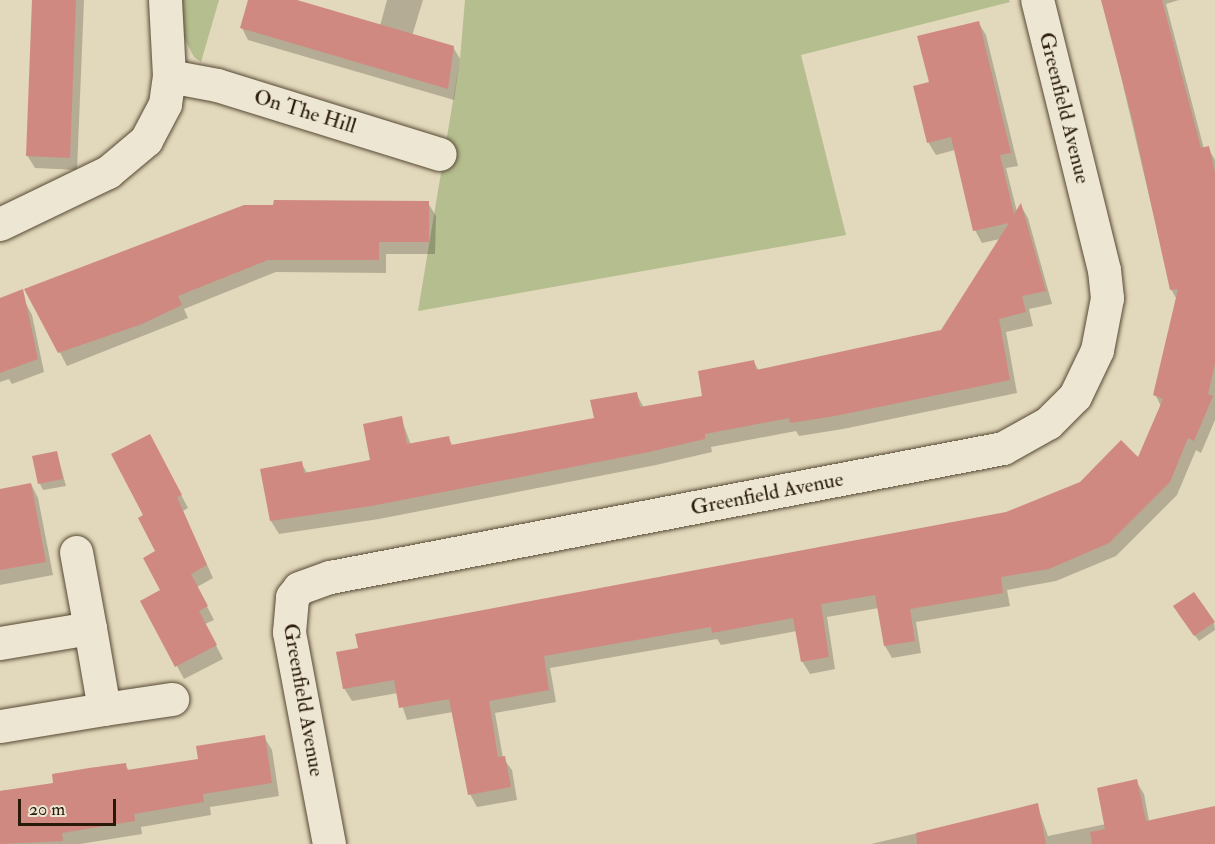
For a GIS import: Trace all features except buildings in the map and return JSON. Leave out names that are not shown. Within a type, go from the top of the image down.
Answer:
[{"type":"street","points":[[0,224],[98,178],[131,155],[157,123],[165,104],[169,76],[165,0]]},
{"type":"street","name":"Greenfield Avenue","points":[[329,844],[289,632],[292,597],[299,588],[330,577],[1003,448],[1048,423],[1075,396],[1097,350],[1107,298],[1104,270],[1037,0]]},
{"type":"street","name":"On The Hill","points":[[169,76],[217,85],[440,154]]},
{"type":"street","points":[[76,552],[104,709]]},
{"type":"street","points":[[0,643],[90,628]]},
{"type":"street","points":[[0,726],[172,699]]},
{"type":"green space","points":[[178,0],[219,0],[201,62],[194,57],[182,34]]},
{"type":"green space","points":[[465,0],[1009,0],[1010,2],[801,55],[846,235],[418,311],[460,59]]}]
